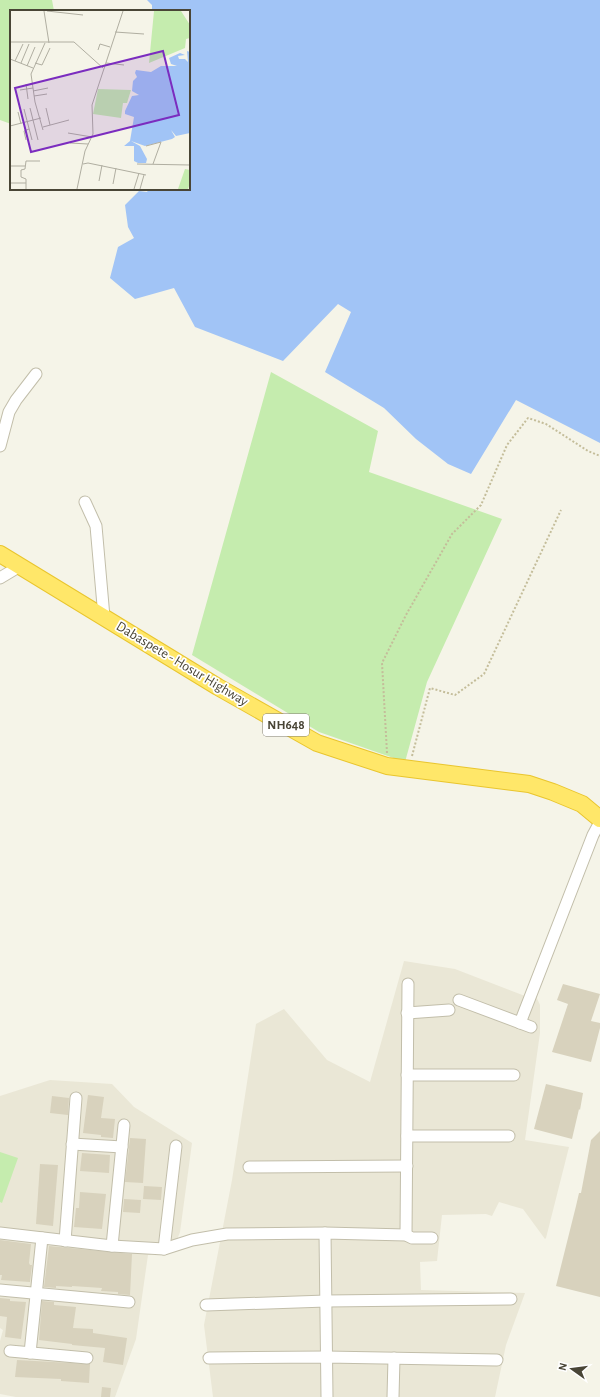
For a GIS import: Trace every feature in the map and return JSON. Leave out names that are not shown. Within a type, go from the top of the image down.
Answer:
[{"type":"highway","name":"Dabaspete - Hosur Highway","points":[[0,554],[218,687],[317,743],[387,766],[529,784],[582,804],[600,821]]},
{"type":"street","points":[[0,446],[9,412],[16,400],[36,374]]},
{"type":"street","points":[[86,502],[96,526],[104,617]]},
{"type":"street","points":[[0,578],[20,566]]},
{"type":"street","points":[[520,1023],[593,835],[600,821]]},
{"type":"street","points":[[406,1235],[408,984]]},
{"type":"street","points":[[459,1000],[531,1026]]},
{"type":"street","points":[[407,1013],[449,1010]]},
{"type":"street","points":[[407,1075],[514,1075]]},
{"type":"street","points":[[65,1241],[76,1098]]},
{"type":"street","points":[[112,1246],[124,1125]]},
{"type":"street","points":[[407,1136],[509,1136]]},
{"type":"street","points":[[72,1144],[122,1147]]},
{"type":"street","points":[[164,1249],[176,1146]]},
{"type":"street","points":[[249,1167],[406,1166]]},
{"type":"street","points":[[0,1233],[112,1246],[164,1249],[192,1240],[227,1234],[325,1233],[406,1235],[412,1238],[432,1238]]},
{"type":"street","points":[[325,1233],[327,1397]]},
{"type":"street","points":[[30,1353],[42,1238]]},
{"type":"street","points":[[0,1290],[130,1302]]},
{"type":"street","points":[[206,1304],[511,1299]]},
{"type":"street","points":[[10,1351],[87,1358]]},
{"type":"street","points":[[209,1358],[326,1357],[497,1360]]},
{"type":"street","points":[[394,1358],[394,1397]]},
{"type":"path","points":[[387,766],[382,664],[406,615],[452,534],[481,505],[507,445],[528,418],[546,424],[588,451],[600,456]]},
{"type":"path","points":[[411,770],[412,753],[430,688],[455,695],[484,674],[560,510]]},
{"type":"shaded area","points":[[404,961],[455,969],[525,996],[535,994],[540,1005],[540,1033],[525,1140],[569,1147],[546,1238],[545,1239],[523,1209],[499,1202],[492,1216],[486,1214],[442,1215],[437,1261],[420,1262],[421,1290],[525,1293],[506,1345],[495,1397],[213,1397],[204,1325],[232,1180],[256,1024],[284,1009],[327,1060],[370,1082]]},
{"type":"shaded area","points":[[50,1080],[112,1084],[134,1107],[192,1143],[180,1232],[173,1250],[148,1255],[136,1339],[115,1397],[16,1397],[0,1394],[0,1341],[3,1330],[0,1328],[0,1096]]},
{"type":"green space","points":[[0,0],[52,0],[54,10],[10,10],[10,124],[0,120]]},
{"type":"green space","points":[[271,372],[378,431],[369,472],[502,519],[427,682],[405,762],[319,732],[192,655]]},
{"type":"green space","points":[[0,1152],[18,1158],[2,1203],[0,1202]]},
{"type":"water","points":[[147,0],[600,0],[600,443],[516,400],[471,474],[448,464],[416,439],[384,408],[325,372],[351,312],[338,304],[283,361],[195,327],[174,288],[135,299],[110,278],[118,247],[134,238],[128,227],[125,205],[139,191],[190,190],[190,10],[152,10],[152,5]]},
{"type":"building","points":[[563,984],[600,994],[591,1021],[600,1023],[600,1028],[591,1062],[552,1052],[568,1004],[557,1000]]},
{"type":"building","points":[[546,1084],[583,1093],[572,1139],[534,1129]]},
{"type":"building","points":[[88,1095],[104,1097],[101,1118],[115,1119],[113,1138],[83,1133]]},
{"type":"building","points":[[52,1096],[69,1098],[68,1115],[50,1113]]},
{"type":"building","points":[[600,1131],[600,1297],[556,1286],[579,1193],[581,1193],[591,1140]]},
{"type":"building","points":[[130,1138],[146,1139],[143,1183],[125,1182]]},
{"type":"building","points":[[82,1153],[110,1155],[109,1173],[80,1171]]},
{"type":"building","points":[[40,1164],[58,1165],[53,1226],[36,1224]]},
{"type":"building","points":[[144,1186],[162,1187],[161,1200],[143,1199]]},
{"type":"building","points":[[80,1192],[106,1194],[102,1229],[74,1227],[76,1208],[79,1208]]},
{"type":"building","points":[[124,1199],[141,1200],[140,1213],[123,1212]]},
{"type":"building","points":[[0,1240],[31,1244],[29,1263],[32,1265],[30,1282],[1,1280]]},
{"type":"building","points":[[49,1246],[132,1254],[130,1295],[118,1294],[118,1292],[101,1291],[102,1288],[72,1286],[56,1286],[56,1288],[44,1287]]},
{"type":"building","points":[[0,1298],[10,1299],[10,1301],[26,1302],[21,1339],[5,1337],[7,1317],[0,1316]]},
{"type":"building","points":[[42,1301],[54,1302],[54,1305],[76,1307],[73,1328],[93,1329],[93,1333],[127,1338],[123,1365],[103,1362],[105,1348],[39,1340]]},
{"type":"building","points":[[17,1360],[90,1364],[89,1383],[61,1381],[61,1379],[15,1377]]},
{"type":"building","points":[[102,1387],[111,1388],[110,1397],[101,1397]]}]
